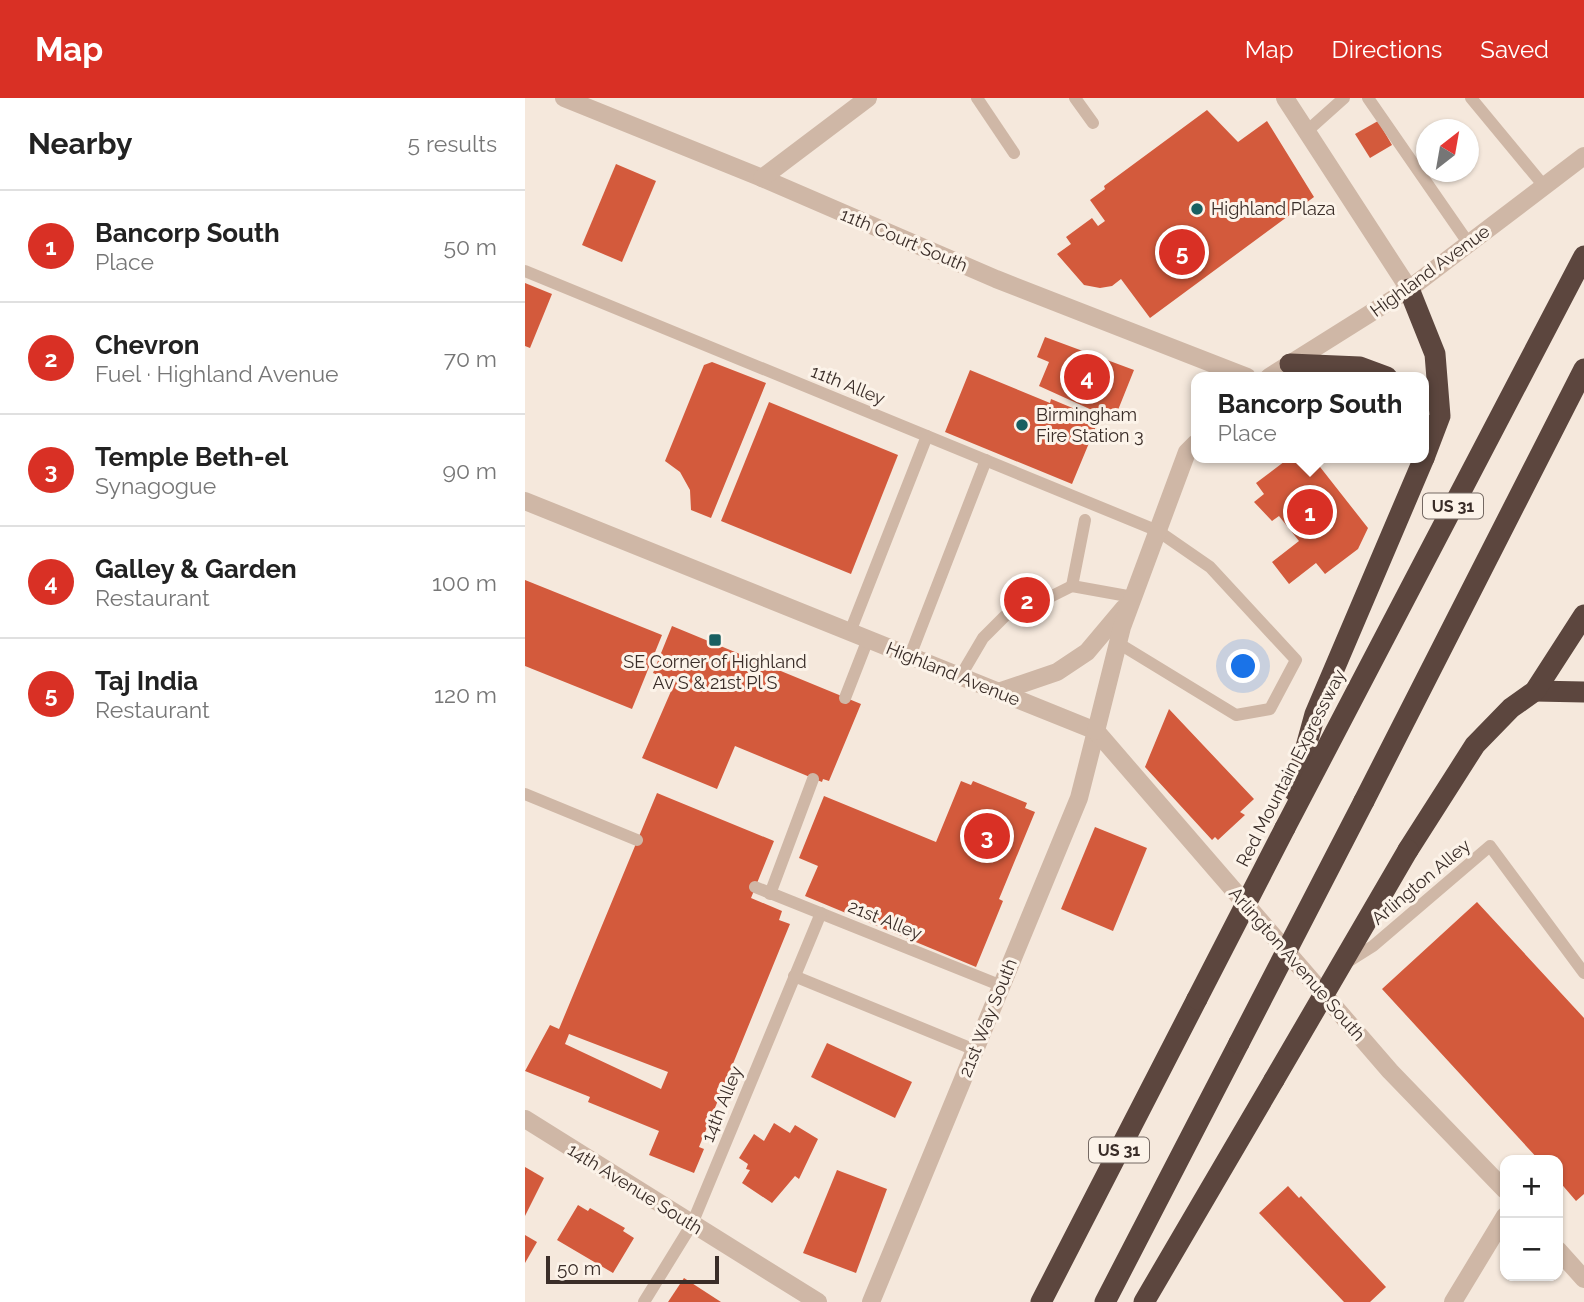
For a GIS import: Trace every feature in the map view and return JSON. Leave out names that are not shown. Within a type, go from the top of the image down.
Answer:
[{"type":"highway","name":"Red Mountain Expressway","points":[[1041,1302],[1322,756],[1584,256]]},
{"type":"highway","points":[[1409,289],[1435,354],[1440,416],[1429,443]]},
{"type":"highway","points":[[1290,364],[1360,367],[1374,372]]},
{"type":"highway","name":"US 31","points":[[1105,1302],[1584,369]]},
{"type":"highway","points":[[1285,828],[1307,740],[1421,463]]},
{"type":"highway","points":[[1144,1302],[1408,850],[1475,745],[1511,708],[1535,691],[1584,615]]},
{"type":"highway","points":[[1535,691],[1584,692]]},
{"type":"street","name":"11th Court South","points":[[564,98],[762,178],[996,279],[1234,372]]},
{"type":"street","points":[[762,178],[868,98]]},
{"type":"street","points":[[1285,98],[1409,289]]},
{"type":"street","name":"Highland Avenue","points":[[1277,372],[1409,289],[1584,156]]},
{"type":"street","points":[[1096,731],[1118,643],[1133,597],[1187,452],[1191,448]]},
{"type":"street","name":"Highland Avenue","points":[[525,501],[1096,731]]},
{"type":"street","points":[[998,692],[1057,672],[1087,652],[1133,597]]},
{"type":"street","name":"21st Way South","points":[[871,1302],[1079,798],[1096,731]]},
{"type":"street","name":"Arlington Avenue South","points":[[1096,731],[1389,1070],[1500,1186]]},
{"type":"street","name":"14th Avenue South","points":[[525,1119],[818,1302]]},
{"type":"street","points":[[1453,1302],[1504,1218]]},
{"type":"street","points":[[1563,1256],[1584,1279]]},
{"type":"lane","points":[[977,98],[1014,153]]},
{"type":"lane","points":[[1075,98],[1093,123]]},
{"type":"lane","points":[[1307,132],[1344,98]]},
{"type":"lane","points":[[1368,98],[1469,244]]},
{"type":"lane","points":[[1471,98],[1544,186]]},
{"type":"lane","name":"11th Alley","points":[[525,271],[1158,531],[1210,567],[1296,660],[1270,709],[1235,715],[1118,643]]},
{"type":"lane","points":[[850,632],[927,436]]},
{"type":"lane","points":[[910,656],[986,460]]},
{"type":"lane","points":[[1072,586],[1085,520]]},
{"type":"lane","points":[[1046,599],[1072,586],[1133,597]]},
{"type":"lane","points":[[960,677],[983,638],[1005,616]]},
{"type":"lane","points":[[845,698],[868,639]]},
{"type":"lane","points":[[770,894],[813,779]]},
{"type":"lane","points":[[525,794],[638,840]]},
{"type":"lane","name":"Arlington Alley","points":[[1319,989],[1332,972],[1373,946],[1490,846],[1584,973]]},
{"type":"lane","name":"21st Alley","points":[[755,887],[1002,986]]},
{"type":"lane","name":"14th Alley","points":[[644,1302],[692,1224],[821,913]]},
{"type":"lane","points":[[794,976],[975,1050]]},
{"type":"building","name":"Highland Plaza","points":[[1207,110],[1238,142],[1267,121],[1314,197],[1150,318],[1121,279],[1112,286],[1100,288],[1084,285],[1057,254],[1071,244],[1066,237],[1092,218],[1098,226],[1105,221],[1090,200],[1105,189],[1104,186]]},
{"type":"building","points":[[1378,121],[1392,145],[1370,158],[1355,134]]},
{"type":"building","points":[[616,164],[656,181],[622,262],[582,245]]},
{"type":"building","points":[[525,283],[552,294],[530,348],[525,346]]},
{"type":"building","points":[[1045,337],[1134,370],[1114,420],[1039,386],[1049,362],[1037,357]]},
{"type":"building","points":[[712,362],[766,383],[711,518],[691,510],[690,490],[680,472],[665,461],[704,365]]},
{"type":"building","name":"Birmingham Fire Station 3","points":[[970,370],[1050,403],[1051,399],[1099,419],[1072,484],[945,432]]},
{"type":"building","points":[[769,402],[898,455],[851,574],[721,521]]},
{"type":"building","points":[[1282,463],[1317,463],[1368,528],[1358,549],[1325,574],[1316,563],[1289,584],[1272,562],[1299,541],[1279,516],[1272,521],[1254,502],[1264,494],[1256,483]]},
{"type":"building","points":[[525,580],[662,635],[632,709],[525,666]]},
{"type":"building","points":[[672,626],[861,704],[829,781],[823,779],[822,782],[735,746],[717,789],[642,758],[675,682],[653,673]]},
{"type":"building","points":[[1169,709],[1254,799],[1240,812],[1245,815],[1218,840],[1215,837],[1212,840],[1145,767]]},
{"type":"building","points":[[961,781],[971,785],[973,781],[1027,803],[1025,808],[1035,812],[999,899],[1003,901],[976,967],[805,896],[818,866],[799,858],[824,796],[936,842]]},
{"type":"building","points":[[657,793],[774,841],[751,898],[782,911],[779,920],[790,924],[699,1147],[704,1149],[694,1173],[649,1155],[659,1131],[588,1102],[590,1097],[525,1071],[550,1025],[559,1029]],"holes":[[[569,1034],[668,1072],[661,1089],[565,1044]]]},
{"type":"building","points":[[1095,827],[1147,848],[1113,931],[1061,909]]},
{"type":"building","points":[[1477,902],[1584,1018],[1584,1194],[1576,1201],[1563,1186],[1563,1155],[1534,1155],[1382,989]]},
{"type":"building","points":[[827,1043],[912,1082],[895,1118],[811,1077]]},
{"type":"building","points":[[774,1123],[790,1133],[795,1125],[818,1139],[799,1179],[795,1176],[772,1203],[742,1183],[750,1170],[746,1169],[748,1164],[739,1158],[754,1134],[764,1141]]},
{"type":"building","points":[[525,1167],[544,1178],[525,1216]]},
{"type":"building","points":[[837,1170],[887,1189],[856,1273],[803,1253]]},
{"type":"building","points":[[1288,1186],[1299,1198],[1301,1196],[1386,1287],[1370,1302],[1344,1302],[1259,1213]]},
{"type":"building","points":[[578,1205],[588,1211],[590,1208],[625,1228],[623,1231],[634,1238],[613,1273],[557,1240]]},
{"type":"building","points":[[525,1235],[537,1242],[525,1263]]},
{"type":"building","points":[[684,1278],[721,1302],[668,1302]]},
{"type":"place","name":"Highland Plaza","points":[[1197,209]]},
{"type":"place","name":"Taj India","points":[[1182,252]]},
{"type":"place","name":"Galley & Garden","points":[[1087,377]]},
{"type":"place","name":"Birmingham Fire Station 3","points":[[1022,425]]},
{"type":"place","name":"Bancorp South","points":[[1310,512]]},
{"type":"place","name":"Chevron","points":[[1027,600]]},
{"type":"place","name":"SE Corner of Highland Av S & 21st Pl S","points":[[715,640]]},
{"type":"place","name":"Temple Beth-el","points":[[987,836]]}]
